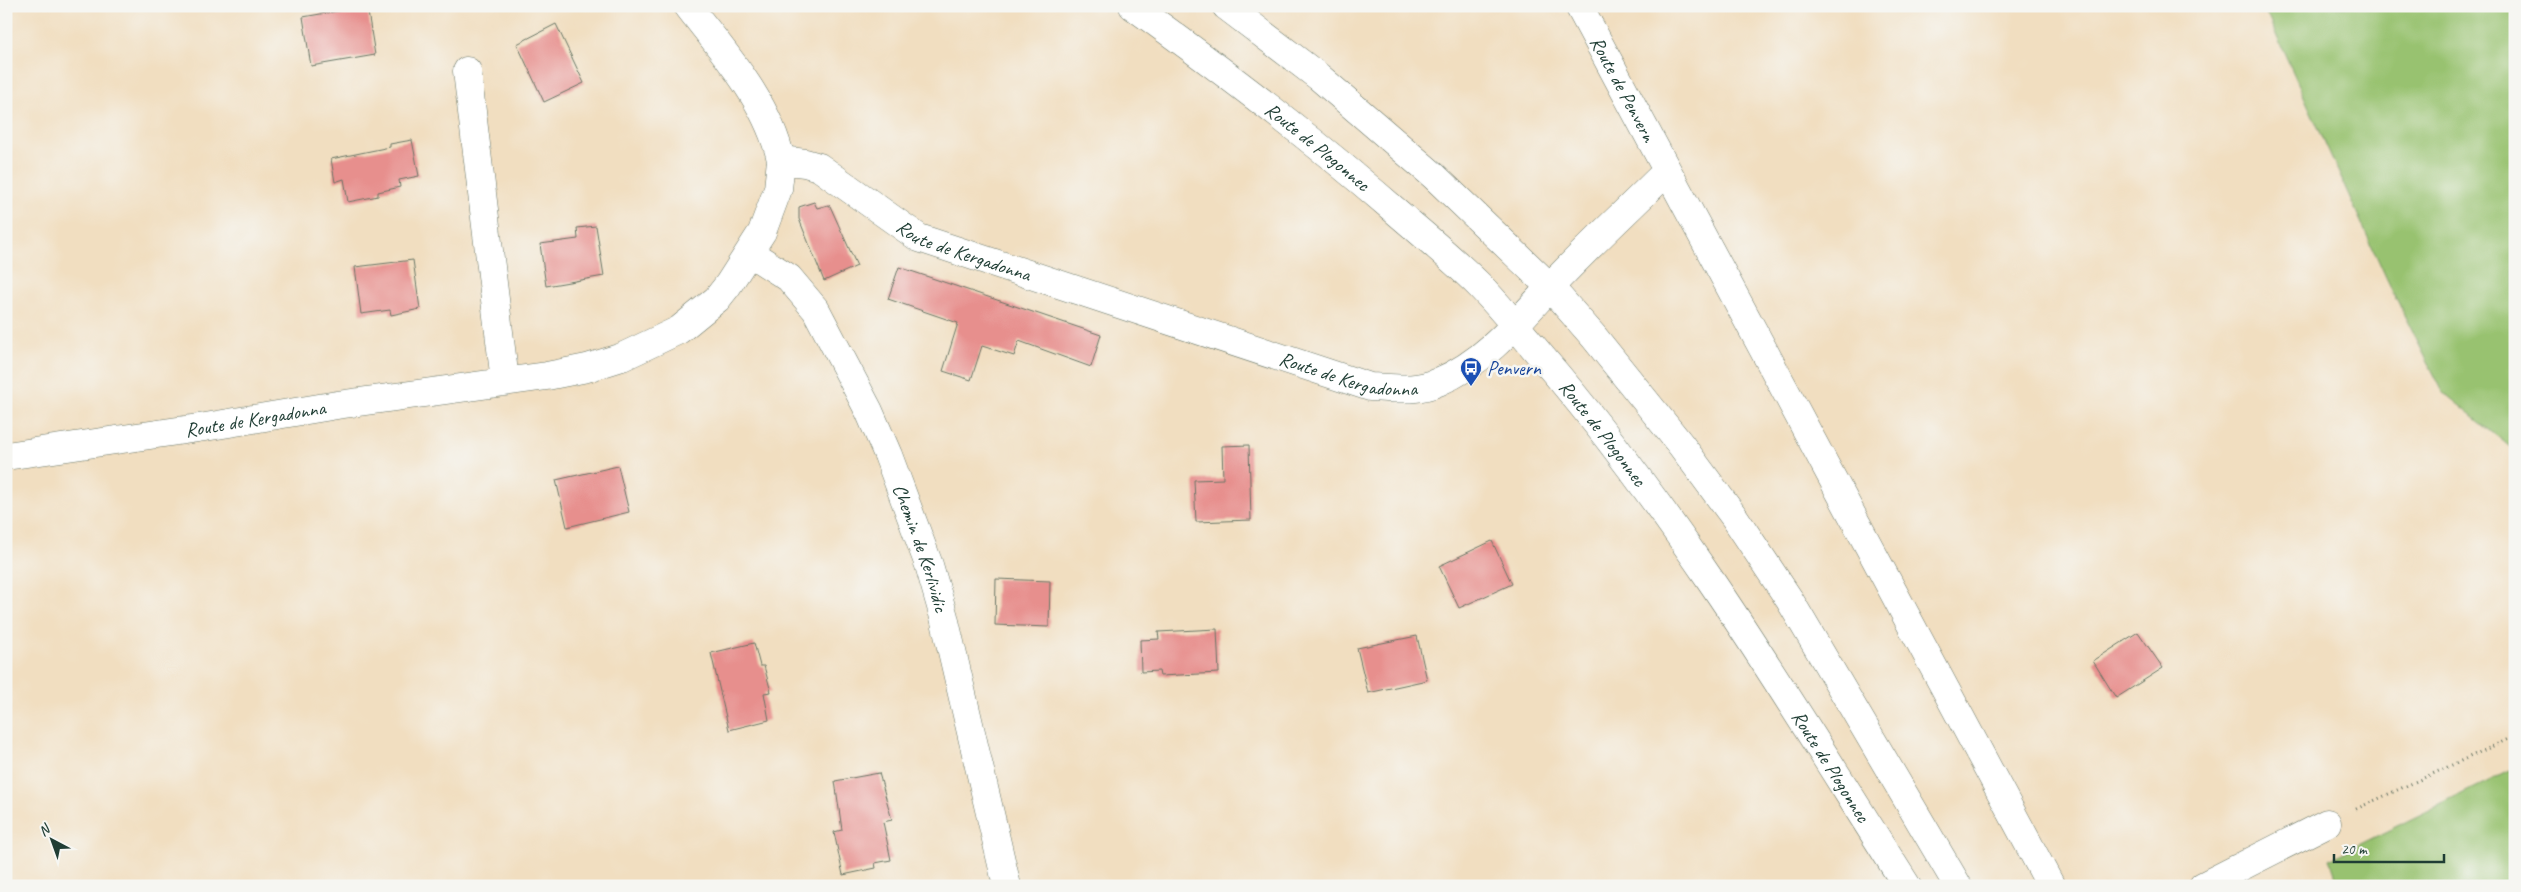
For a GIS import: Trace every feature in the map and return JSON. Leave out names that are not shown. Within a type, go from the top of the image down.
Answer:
[{"type":"street","points":[[688,6],[758,103],[773,131],[781,160]]},
{"type":"street","name":"Route de Plogonnec","points":[[1133,6],[1210,61],[1358,178],[1480,287],[1516,326],[1594,419],[1691,549],[1774,674],[1907,886]]},
{"type":"street","points":[[1226,6],[1319,77],[1434,176],[1550,287],[1681,444],[1735,518],[1789,599],[1837,677],[1958,886]]},
{"type":"street","name":"Route de Penvern","points":[[1579,6],[1666,172]]},
{"type":"street","points":[[467,71],[505,381]]},
{"type":"street","name":"Route de Kergadonna","points":[[6,456],[205,428],[337,405],[587,368],[622,357],[679,330],[717,298],[750,253],[771,211],[778,189],[781,160],[819,167],[919,238],[1370,387],[1414,390],[1437,383],[1464,369],[1516,326],[1550,287]]},
{"type":"street","points":[[1550,287],[1666,172],[2051,886]]},
{"type":"street","name":"Chemin de Kerlividic","points":[[750,253],[789,278],[816,310],[869,411],[888,455],[918,534],[944,617],[1007,886]]},
{"type":"street","points":[[2202,886],[2327,823]]},
{"type":"path","points":[[2327,823],[2515,736]]},
{"type":"green space","points":[[2263,6],[2515,6],[2515,451],[2443,392],[2395,297]]},
{"type":"green space","points":[[2515,768],[2515,886],[2339,886],[2330,859]]},
{"type":"building","points":[[367,6],[375,55],[311,66],[303,17]]},
{"type":"building","points":[[556,24],[584,83],[544,102],[517,44]]},
{"type":"building","points":[[412,140],[419,176],[399,180],[400,187],[378,192],[378,196],[348,202],[344,179],[335,182],[331,159],[390,147],[390,144]]},
{"type":"building","points":[[814,202],[817,208],[830,206],[857,266],[824,281],[799,219],[799,207]]},
{"type":"building","points":[[596,226],[604,276],[546,286],[540,244],[578,239],[577,228]]},
{"type":"building","points":[[413,260],[420,309],[391,315],[390,310],[361,314],[355,267]]},
{"type":"building","points":[[899,267],[1101,335],[1091,367],[1019,341],[1014,356],[982,346],[971,380],[943,371],[958,323],[888,299]]},
{"type":"building","points":[[1249,445],[1251,520],[1196,522],[1194,480],[1223,479],[1222,446]]},
{"type":"building","points":[[618,466],[629,512],[567,527],[556,480]]},
{"type":"building","points":[[1492,541],[1512,584],[1459,608],[1439,566]]},
{"type":"building","points":[[996,579],[1050,581],[1049,627],[995,625]]},
{"type":"building","points":[[1217,629],[1219,673],[1160,676],[1159,671],[1141,672],[1140,640],[1159,639],[1158,632]]},
{"type":"building","points":[[2138,632],[2163,668],[2116,698],[2093,661]]},
{"type":"building","points":[[1417,636],[1427,680],[1368,693],[1357,648]]},
{"type":"building","points":[[754,643],[760,666],[764,666],[771,692],[764,693],[769,720],[729,730],[711,653]]},
{"type":"building","points":[[879,773],[892,820],[883,822],[891,860],[875,863],[876,868],[843,875],[834,832],[842,830],[835,781]]},
{"type":"place","name":"Penvern","points":[[1471,387]]}]
